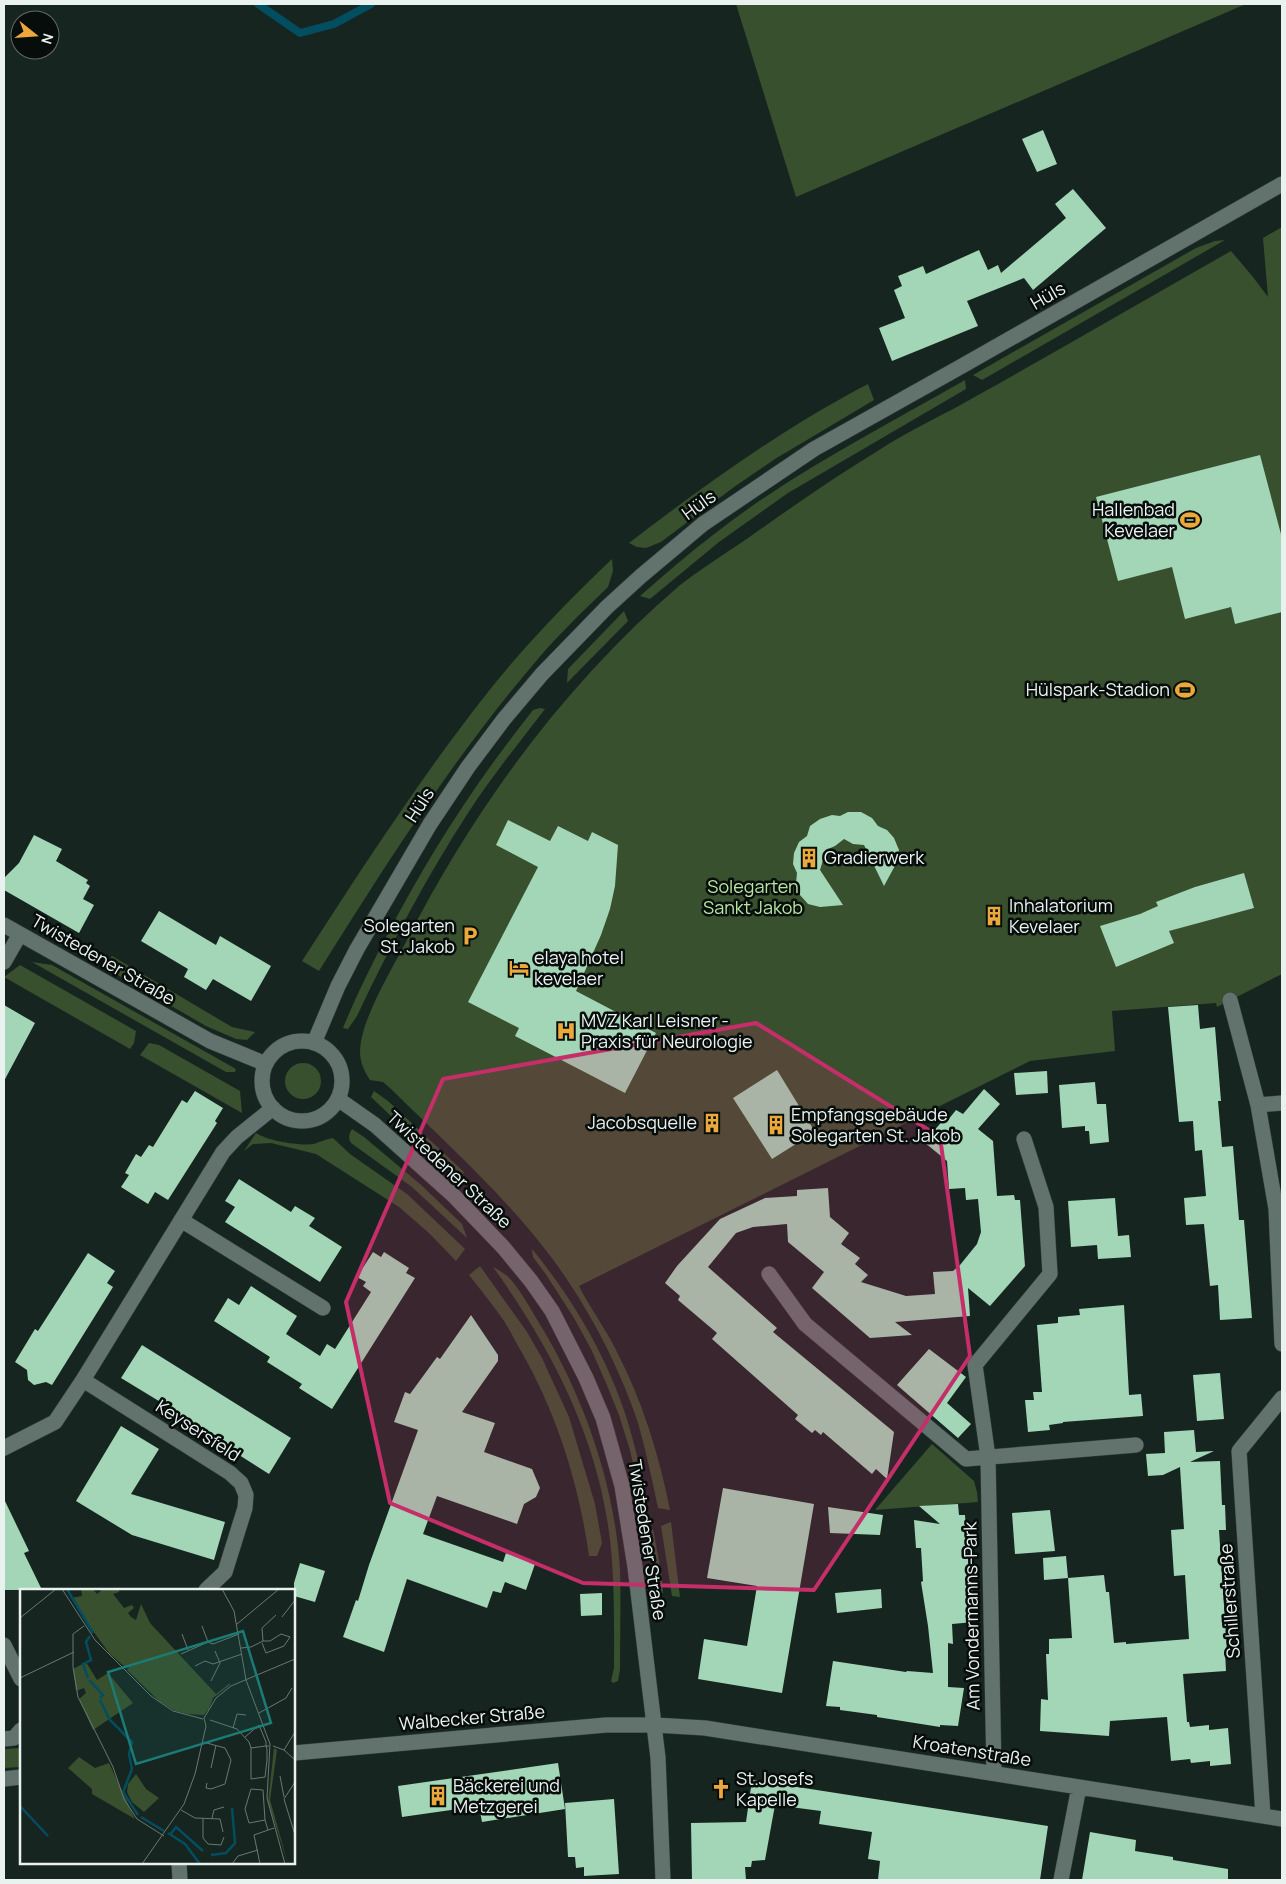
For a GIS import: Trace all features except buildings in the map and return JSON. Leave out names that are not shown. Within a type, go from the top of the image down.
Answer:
[{"type":"street","name":"Hüls","points":[[314,1043],[338,986],[357,949],[430,824],[468,767],[504,719],[542,674],[641,576],[702,524],[814,448],[1282,184]]},
{"type":"street","name":"Twistedener Straße","points":[[4,925],[210,1041],[266,1064]]},
{"type":"street","points":[[4,962],[20,934]]},
{"type":"street","points":[[1230,1000],[1258,1105],[1279,1209],[1282,1344]]},
{"type":"street","points":[[303,1041],[314,1043],[326,1049],[336,1059],[341,1072],[342,1086],[338,1099],[331,1110],[320,1118],[294,1121],[282,1116],[265,1097],[262,1075],[272,1054],[281,1047],[303,1041]]},
{"type":"street","name":"Twistedener Straße","points":[[338,1099],[375,1125],[454,1196],[489,1231],[531,1281],[552,1311],[569,1342],[603,1418],[622,1486],[635,1567],[658,1758],[663,1880]]},
{"type":"street","points":[[1258,1105],[1282,1103]]},
{"type":"street","points":[[4,1448],[55,1422],[83,1380],[223,1152],[237,1137],[273,1108]]},
{"type":"street","name":"Am Vondermanns-Park","points":[[994,1773],[988,1457],[975,1365],[1050,1274],[1046,1207],[1024,1139]]},
{"type":"street","points":[[181,1220],[324,1308]]},
{"type":"street","points":[[770,1274],[805,1324],[966,1459],[1136,1445]]},
{"type":"street","name":"Keysersfeld","points":[[83,1380],[230,1473],[242,1483],[246,1495],[245,1508],[225,1572],[207,1589]]},
{"type":"street","name":"Schillerstraße","points":[[1263,1816],[1239,1451],[1282,1398]]},
{"type":"street","points":[[4,1644],[20,1676]]},
{"type":"street","name":"Walbecker Straße","points":[[295,1753],[606,1725],[654,1725]]},
{"type":"street","name":"Kroatenstraße","points":[[654,1725],[714,1730],[1282,1819]]},
{"type":"street","points":[[4,1739],[14,1738],[20,1731]]},
{"type":"street","points":[[4,1779],[20,1778]]},
{"type":"street","points":[[1061,1880],[1079,1787]]},
{"type":"street","points":[[179,1864],[180,1880]]},
{"type":"highlighted area","points":[[756,1023],[940,1137],[970,1356],[814,1590],[583,1583],[390,1503],[346,1302],[443,1079]]},
{"type":"green space","points":[[736,4],[1246,4],[796,197]]},
{"type":"green space","name":"Solegarten Sankt Jakob","points":[[1282,227],[1282,974],[1217,1007],[1216,1003],[1112,1011],[1115,1051],[1030,1061],[579,1286],[616,1350],[642,1408],[661,1468],[670,1510],[658,1508],[649,1465],[630,1401],[600,1334],[562,1272],[530,1231],[473,1168],[391,1089],[383,1082],[370,1080],[366,1073],[360,1055],[362,1038],[378,995],[461,844],[525,750],[560,706],[598,664],[637,624],[679,586],[844,472],[889,444],[1231,251],[1268,297],[1263,238]]},
{"type":"green space","points":[[1225,240],[982,380],[973,375],[1196,248],[1215,241]]},
{"type":"green space","points":[[965,380],[966,389],[788,493],[719,542],[650,599],[640,596],[704,542],[773,492],[836,453]]},
{"type":"green space","points":[[868,384],[874,400],[775,459],[661,542],[646,548],[637,547],[629,543],[686,500],[775,438]]},
{"type":"green space","points":[[612,559],[613,571],[608,587],[569,625],[541,656],[474,739],[394,853],[319,971],[302,961],[392,825],[463,725],[532,640]]},
{"type":"green space","points":[[624,611],[628,621],[567,683],[568,669]]},
{"type":"green space","points":[[545,709],[486,786],[468,813],[409,913],[357,1016],[348,1029],[343,1028],[385,939],[435,849],[491,765],[533,710]]},
{"type":"green space","points":[[112,956],[232,1027],[255,1032],[247,1040],[236,1039],[206,1026],[109,970],[107,964]]},
{"type":"green space","points":[[32,962],[52,965],[236,1069],[235,1072],[226,1072]]},
{"type":"green space","points":[[20,965],[136,1031],[134,1043],[130,1049],[4,977]]},
{"type":"green space","points":[[149,1043],[159,1045],[240,1091],[242,1113],[140,1055]]},
{"type":"green space","points":[[303,1063],[310,1064],[316,1068],[320,1074],[320,1088],[316,1094],[310,1098],[303,1099],[296,1098],[290,1094],[286,1088],[285,1081],[286,1074],[290,1068],[296,1064]]},
{"type":"green space","points":[[374,1091],[388,1101],[464,1172],[458,1180],[371,1097]]},
{"type":"green space","points":[[352,1129],[420,1184],[462,1224],[467,1238],[412,1187],[351,1143],[349,1136]]},
{"type":"green space","points":[[256,1133],[276,1141],[300,1144],[314,1144],[333,1138],[350,1154],[407,1194],[465,1249],[456,1261],[429,1233],[399,1207],[316,1154],[271,1143],[253,1144],[244,1151]]},
{"type":"green space","points":[[476,1186],[506,1218],[497,1217],[470,1192]]},
{"type":"green space","points":[[532,1249],[566,1294],[595,1343],[607,1368],[628,1421],[647,1504],[641,1499],[630,1450],[619,1415],[591,1349],[574,1318],[533,1257]]},
{"type":"green space","points":[[480,1266],[527,1332],[542,1358],[569,1417],[595,1504],[602,1543],[597,1556],[589,1556],[573,1476],[545,1399],[506,1324],[469,1275]]},
{"type":"green space","points":[[493,1267],[506,1275],[515,1285],[559,1359],[585,1416],[605,1477],[617,1539],[620,1570],[620,1669],[618,1681],[613,1683],[611,1681],[614,1668],[614,1600],[611,1549],[603,1496],[593,1460],[568,1392],[533,1328]]},
{"type":"green space","points":[[932,1444],[974,1481],[978,1502],[875,1510]]},
{"type":"green space","points":[[671,1522],[680,1597],[672,1596],[661,1526]]},
{"type":"green space","points":[[653,1529],[662,1577],[663,1593],[660,1594],[648,1534]]},
{"type":"green space","points":[[20,1748],[20,1767],[4,1768],[4,1749]]},
{"type":"waterway","points":[[258,4],[300,33],[334,24],[371,4]]},
{"type":"place","name":"Hallenbad Kevelaer","points":[[1190,520]]},
{"type":"place","name":"Hülspark-Stadion","points":[[1185,690]]},
{"type":"place","name":"Gradierwerk","points":[[809,858]]},
{"type":"place","name":"Inhalatorium Kevelaer","points":[[994,916]]},
{"type":"place","name":"Solegarten St. Jakob","points":[[470,936]]},
{"type":"place","name":"elaya hotel kevelaer","points":[[519,968]]},
{"type":"place","name":"MVZ Karl Leisner - Praxis für Neurologie","points":[[566,1031]]},
{"type":"place","name":"Jacobsquelle","points":[[712,1123]]},
{"type":"place","name":"Empfangsgebäude Solegarten St. Jakob","points":[[776,1125]]},
{"type":"place","name":"St.Josefs Kapelle","points":[[721,1789]]},
{"type":"place","name":"Bäckerei und Metzgerei","points":[[438,1796]]}]
